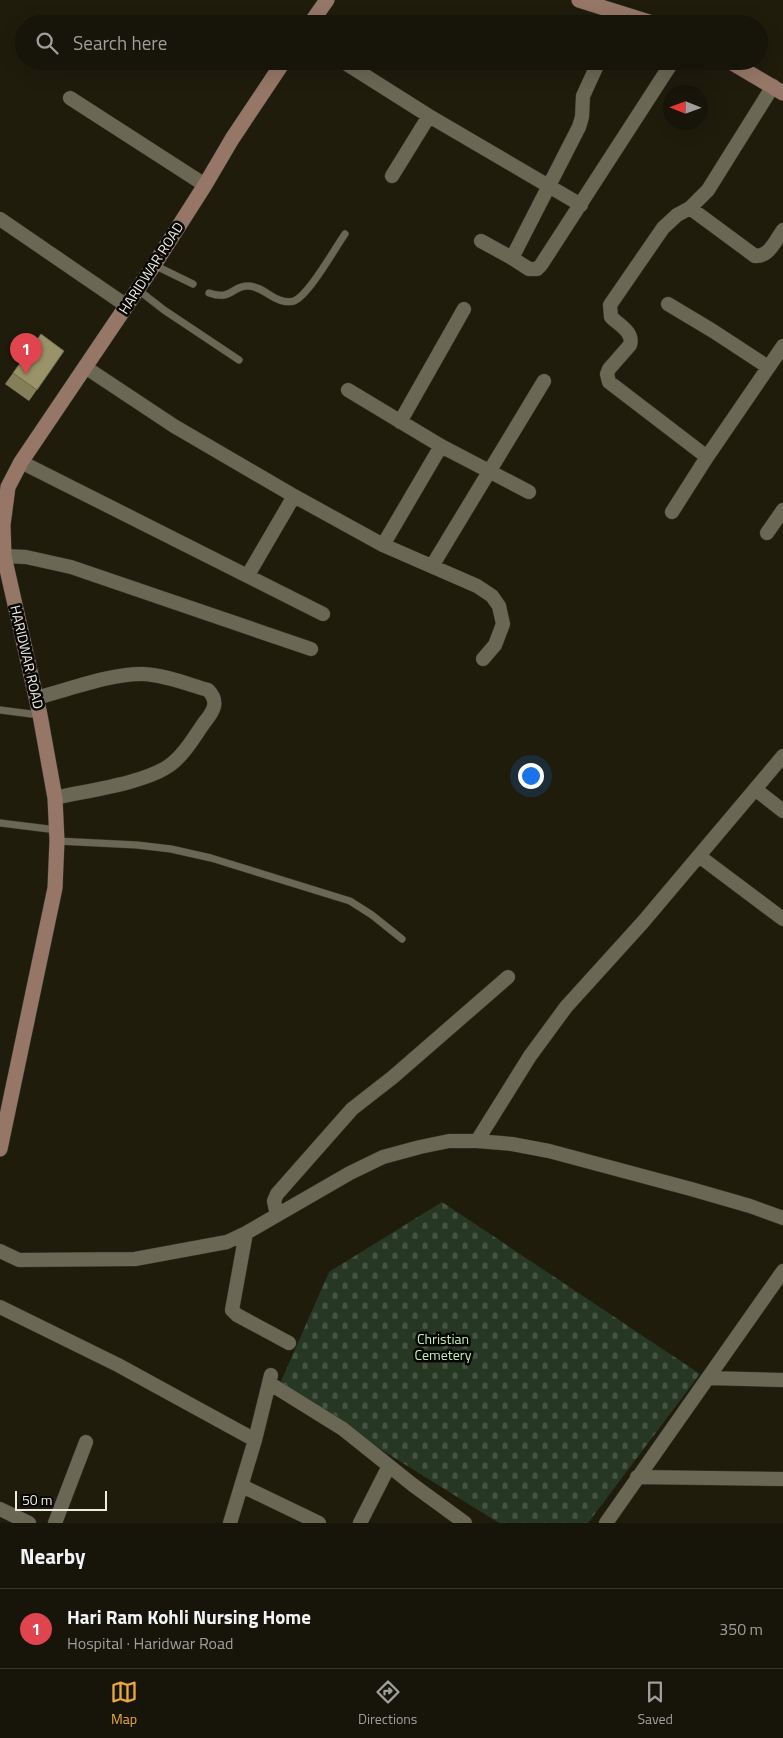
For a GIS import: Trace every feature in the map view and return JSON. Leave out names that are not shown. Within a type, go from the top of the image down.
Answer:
[{"type":"main road","points":[[316,15],[327,0]]},
{"type":"main road","points":[[579,0],[601,3],[614,15]]},
{"type":"main road","name":"HARIDWAR ROAD","points":[[0,1149],[55,888],[57,836],[55,798],[40,715],[4,556],[3,525],[8,487],[21,462],[154,265],[232,139],[278,70]]},
{"type":"main road","points":[[744,70],[778,90]]},
{"type":"main road","points":[[0,500],[8,487]]},
{"type":"street","points":[[356,70],[428,116],[581,205]]},
{"type":"street","points":[[512,258],[579,127],[584,96],[595,70]]},
{"type":"street","points":[[481,241],[529,269],[537,269],[581,205],[667,70]]},
{"type":"street","points":[[707,457],[609,382],[607,378],[609,370],[630,345],[631,340],[628,333],[611,317],[609,311],[612,300],[663,228],[690,208],[708,190],[778,90]]},
{"type":"street","points":[[70,98],[205,185]]},
{"type":"street","points":[[392,176],[428,116]]},
{"type":"street","points":[[690,208],[754,256],[762,257],[767,253],[783,230]]},
{"type":"street","points":[[0,219],[127,306]]},
{"type":"street","points":[[668,304],[768,367]]},
{"type":"street","points":[[400,422],[464,309]]},
{"type":"street","points":[[672,512],[783,346]]},
{"type":"street","points":[[85,367],[174,426],[294,496],[383,546],[477,586],[492,596],[499,606],[503,624],[495,645],[483,659]]},
{"type":"street","points":[[432,566],[544,381]]},
{"type":"street","points":[[348,390],[440,446],[529,492]]},
{"type":"street","points":[[383,546],[440,446]]},
{"type":"street","points":[[21,462],[323,614]]},
{"type":"street","points":[[248,575],[294,496]]},
{"type":"street","points":[[767,533],[783,510]]},
{"type":"street","points":[[4,556],[26,557],[71,567],[311,649]]},
{"type":"street","points":[[36,698],[124,675],[144,674],[208,690],[214,696],[213,712],[183,752],[170,765],[157,773],[133,781],[55,798]]},
{"type":"street","points":[[477,1141],[550,1028],[566,1007],[643,922],[783,756]]},
{"type":"street","points":[[755,789],[783,811]]},
{"type":"street","points":[[699,856],[783,919]]},
{"type":"street","points":[[277,1216],[274,1208],[277,1194],[352,1109],[393,1077],[508,976]]},
{"type":"street","points":[[0,1251],[19,1260],[135,1259],[227,1242],[277,1216],[350,1173],[383,1157],[449,1141],[512,1144],[549,1151],[691,1189],[750,1206],[783,1218]]},
{"type":"street","points":[[246,1233],[232,1310],[237,1316],[289,1343]]},
{"type":"street","points":[[606,1523],[783,1270]]},
{"type":"street","points":[[0,1307],[118,1365],[255,1440]]},
{"type":"street","points":[[708,1378],[783,1380]]},
{"type":"street","points":[[230,1523],[255,1440],[270,1379],[343,1429],[413,1486],[465,1523]]},
{"type":"street","points":[[55,1523],[86,1442]]},
{"type":"street","points":[[360,1523],[389,1466]]},
{"type":"street","points":[[637,1477],[783,1479]]},
{"type":"street","points":[[242,1486],[319,1523]]},
{"type":"street","points":[[0,1509],[29,1523]]},
{"type":"lane","points":[[209,293],[226,296],[240,287],[251,286],[282,302],[294,301],[305,292],[345,234]]},
{"type":"lane","points":[[154,265],[193,284]]},
{"type":"lane","points":[[137,289],[164,310],[239,360]]},
{"type":"lane","points":[[0,710],[40,715]]},
{"type":"lane","points":[[0,823],[57,836],[171,849],[211,858],[350,901],[372,915],[402,939]]},
{"type":"green space","name":"Christian Cemetery","points":[[442,1202],[700,1374],[588,1523],[499,1523],[279,1386],[329,1272]]},
{"type":"building","points":[[41,334],[64,351],[37,390],[13,373]]},
{"type":"place","name":"Hari Ram Kohli Nursing Home","points":[[26,374]]}]
